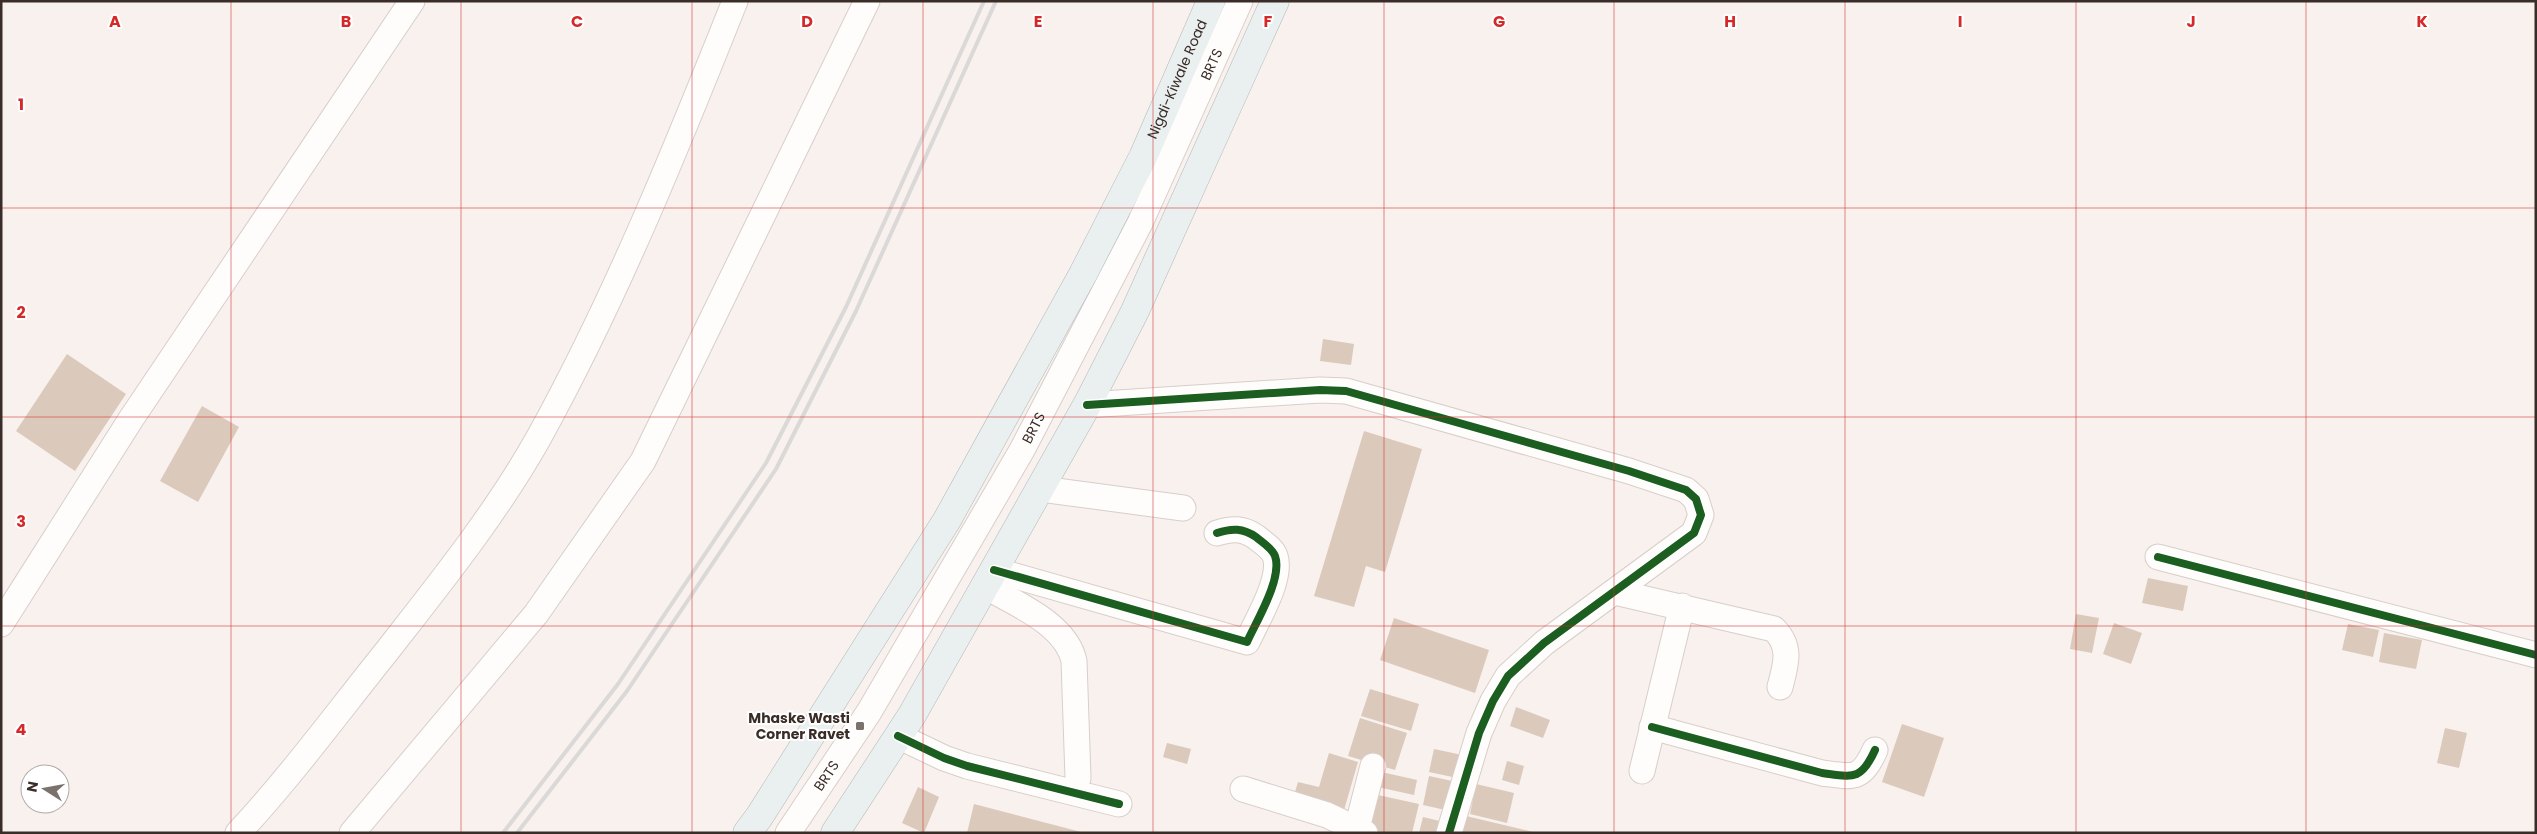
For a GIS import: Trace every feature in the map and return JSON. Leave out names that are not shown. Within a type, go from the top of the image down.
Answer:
[{"type":"main road","name":"Nigdi-Kiwale Road","points":[[747,833],[760,817],[947,520],[1082,274],[1143,157],[1211,1]]},
{"type":"main road","points":[[835,833],[898,736],[1041,489],[1087,405],[1135,311],[1275,1]]},
{"type":"street","points":[[1,624],[131,419],[412,1]]},
{"type":"street","points":[[238,833],[279,788],[459,559],[537,440],[591,336],[702,85],[735,1]]},
{"type":"street","points":[[352,833],[536,614],[643,461],[867,1]]},
{"type":"street","name":"BRTS","points":[[788,833],[868,712],[1022,450],[1140,223],[1240,1]]},
{"type":"street","points":[[1087,405],[1320,390],[1346,391],[1629,471],[1686,490],[1696,499],[1701,515],[1694,533],[1544,643],[1500,686],[1479,733],[1450,833]]},
{"type":"street","points":[[1041,489],[1183,508]]},
{"type":"street","points":[[989,578],[1247,642],[1274,583],[1277,563],[1274,554],[1267,545],[1249,532],[1230,528],[1217,533]]},
{"type":"street","points":[[2158,557],[2536,655]]},
{"type":"street","points":[[989,578],[1057,630],[1072,650],[1078,778]]},
{"type":"street","points":[[1615,592],[1682,606],[1774,629],[1783,638],[1787,659],[1780,687]]},
{"type":"street","points":[[1642,771],[1682,606]]},
{"type":"street","points":[[1652,728],[1840,775],[1856,775],[1863,772],[1875,750]]},
{"type":"street","points":[[898,736],[944,758],[967,766],[1119,804]]},
{"type":"street","points":[[1243,789],[1327,815],[1361,831],[1373,766]]},
{"type":"building","points":[[1323,339],[1354,344],[1351,365],[1320,361]]},
{"type":"building","points":[[67,354],[126,394],[75,471],[16,431]]},
{"type":"building","points":[[202,406],[239,427],[198,502],[160,481]]},
{"type":"building","points":[[1364,431],[1422,449],[1385,572],[1366,566],[1354,607],[1314,596]]},
{"type":"building","points":[[2148,578],[2188,586],[2183,611],[2142,603]]},
{"type":"building","points":[[2076,614],[2099,618],[2092,653],[2070,649]]},
{"type":"building","points":[[1394,618],[1489,650],[1475,693],[1380,660]]},
{"type":"building","points":[[2114,623],[2142,633],[2131,664],[2103,654]]},
{"type":"building","points":[[2348,624],[2379,630],[2373,657],[2342,650]]},
{"type":"building","points":[[2384,633],[2422,640],[2416,669],[2379,662]]},
{"type":"building","points":[[1370,689],[1419,704],[1411,731],[1361,716]]},
{"type":"building","points":[[1516,707],[1550,720],[1543,738],[1510,726]]},
{"type":"building","points":[[1360,718],[1407,733],[1395,770],[1348,756]]},
{"type":"building","points":[[1902,724],[1944,738],[1924,797],[1882,782]]},
{"type":"building","points":[[2445,728],[2467,733],[2459,768],[2437,763]]},
{"type":"building","points":[[1167,743],[1191,749],[1187,764],[1163,757]]},
{"type":"building","points":[[1434,749],[1467,756],[1462,779],[1429,772]]},
{"type":"building","points":[[1329,753],[1358,762],[1342,817],[1292,802],[1298,782],[1319,787]]},
{"type":"building","points":[[1507,761],[1524,766],[1519,785],[1502,780]]},
{"type":"building","points":[[1377,771],[1417,780],[1414,795],[1373,786]]},
{"type":"building","points":[[1429,776],[1457,782],[1450,811],[1423,805]]},
{"type":"building","points":[[1476,784],[1514,793],[1507,823],[1470,814]]},
{"type":"building","points":[[918,787],[939,797],[924,833],[902,823]]},
{"type":"building","points":[[1378,795],[1419,804],[1412,833],[1369,832]]},
{"type":"building","points":[[974,804],[1081,832],[1081,833],[967,833]]},
{"type":"building","points":[[1462,815],[1533,832],[1533,833],[1458,833]]},
{"type":"building","points":[[1423,817],[1444,822],[1442,833],[1419,833]]},
{"type":"railway","points":[[503,833],[618,684],[766,463],[846,307],[984,1]]},
{"type":"railway","points":[[517,833],[627,691],[776,469],[856,311],[996,1]]},
{"type":"cycle path","points":[[1087,405],[1320,390],[1346,391],[1629,471],[1686,490],[1696,499],[1701,515],[1694,533],[1544,643],[1508,676],[1493,701],[1479,733],[1449,833]]},
{"type":"cycle path","points":[[994,570],[1247,642],[1272,588],[1275,576],[1275,556],[1272,550],[1256,537],[1242,530],[1228,530],[1217,533]]},
{"type":"cycle path","points":[[2158,557],[2536,655]]},
{"type":"cycle path","points":[[1652,727],[1822,773],[1849,776],[1860,772],[1870,760],[1875,750]]},
{"type":"cycle path","points":[[898,736],[944,758],[967,766],[1119,804]]},
{"type":"place","name":"Mhaske Wasti Corner Ravet","points":[[860,726]]}]
